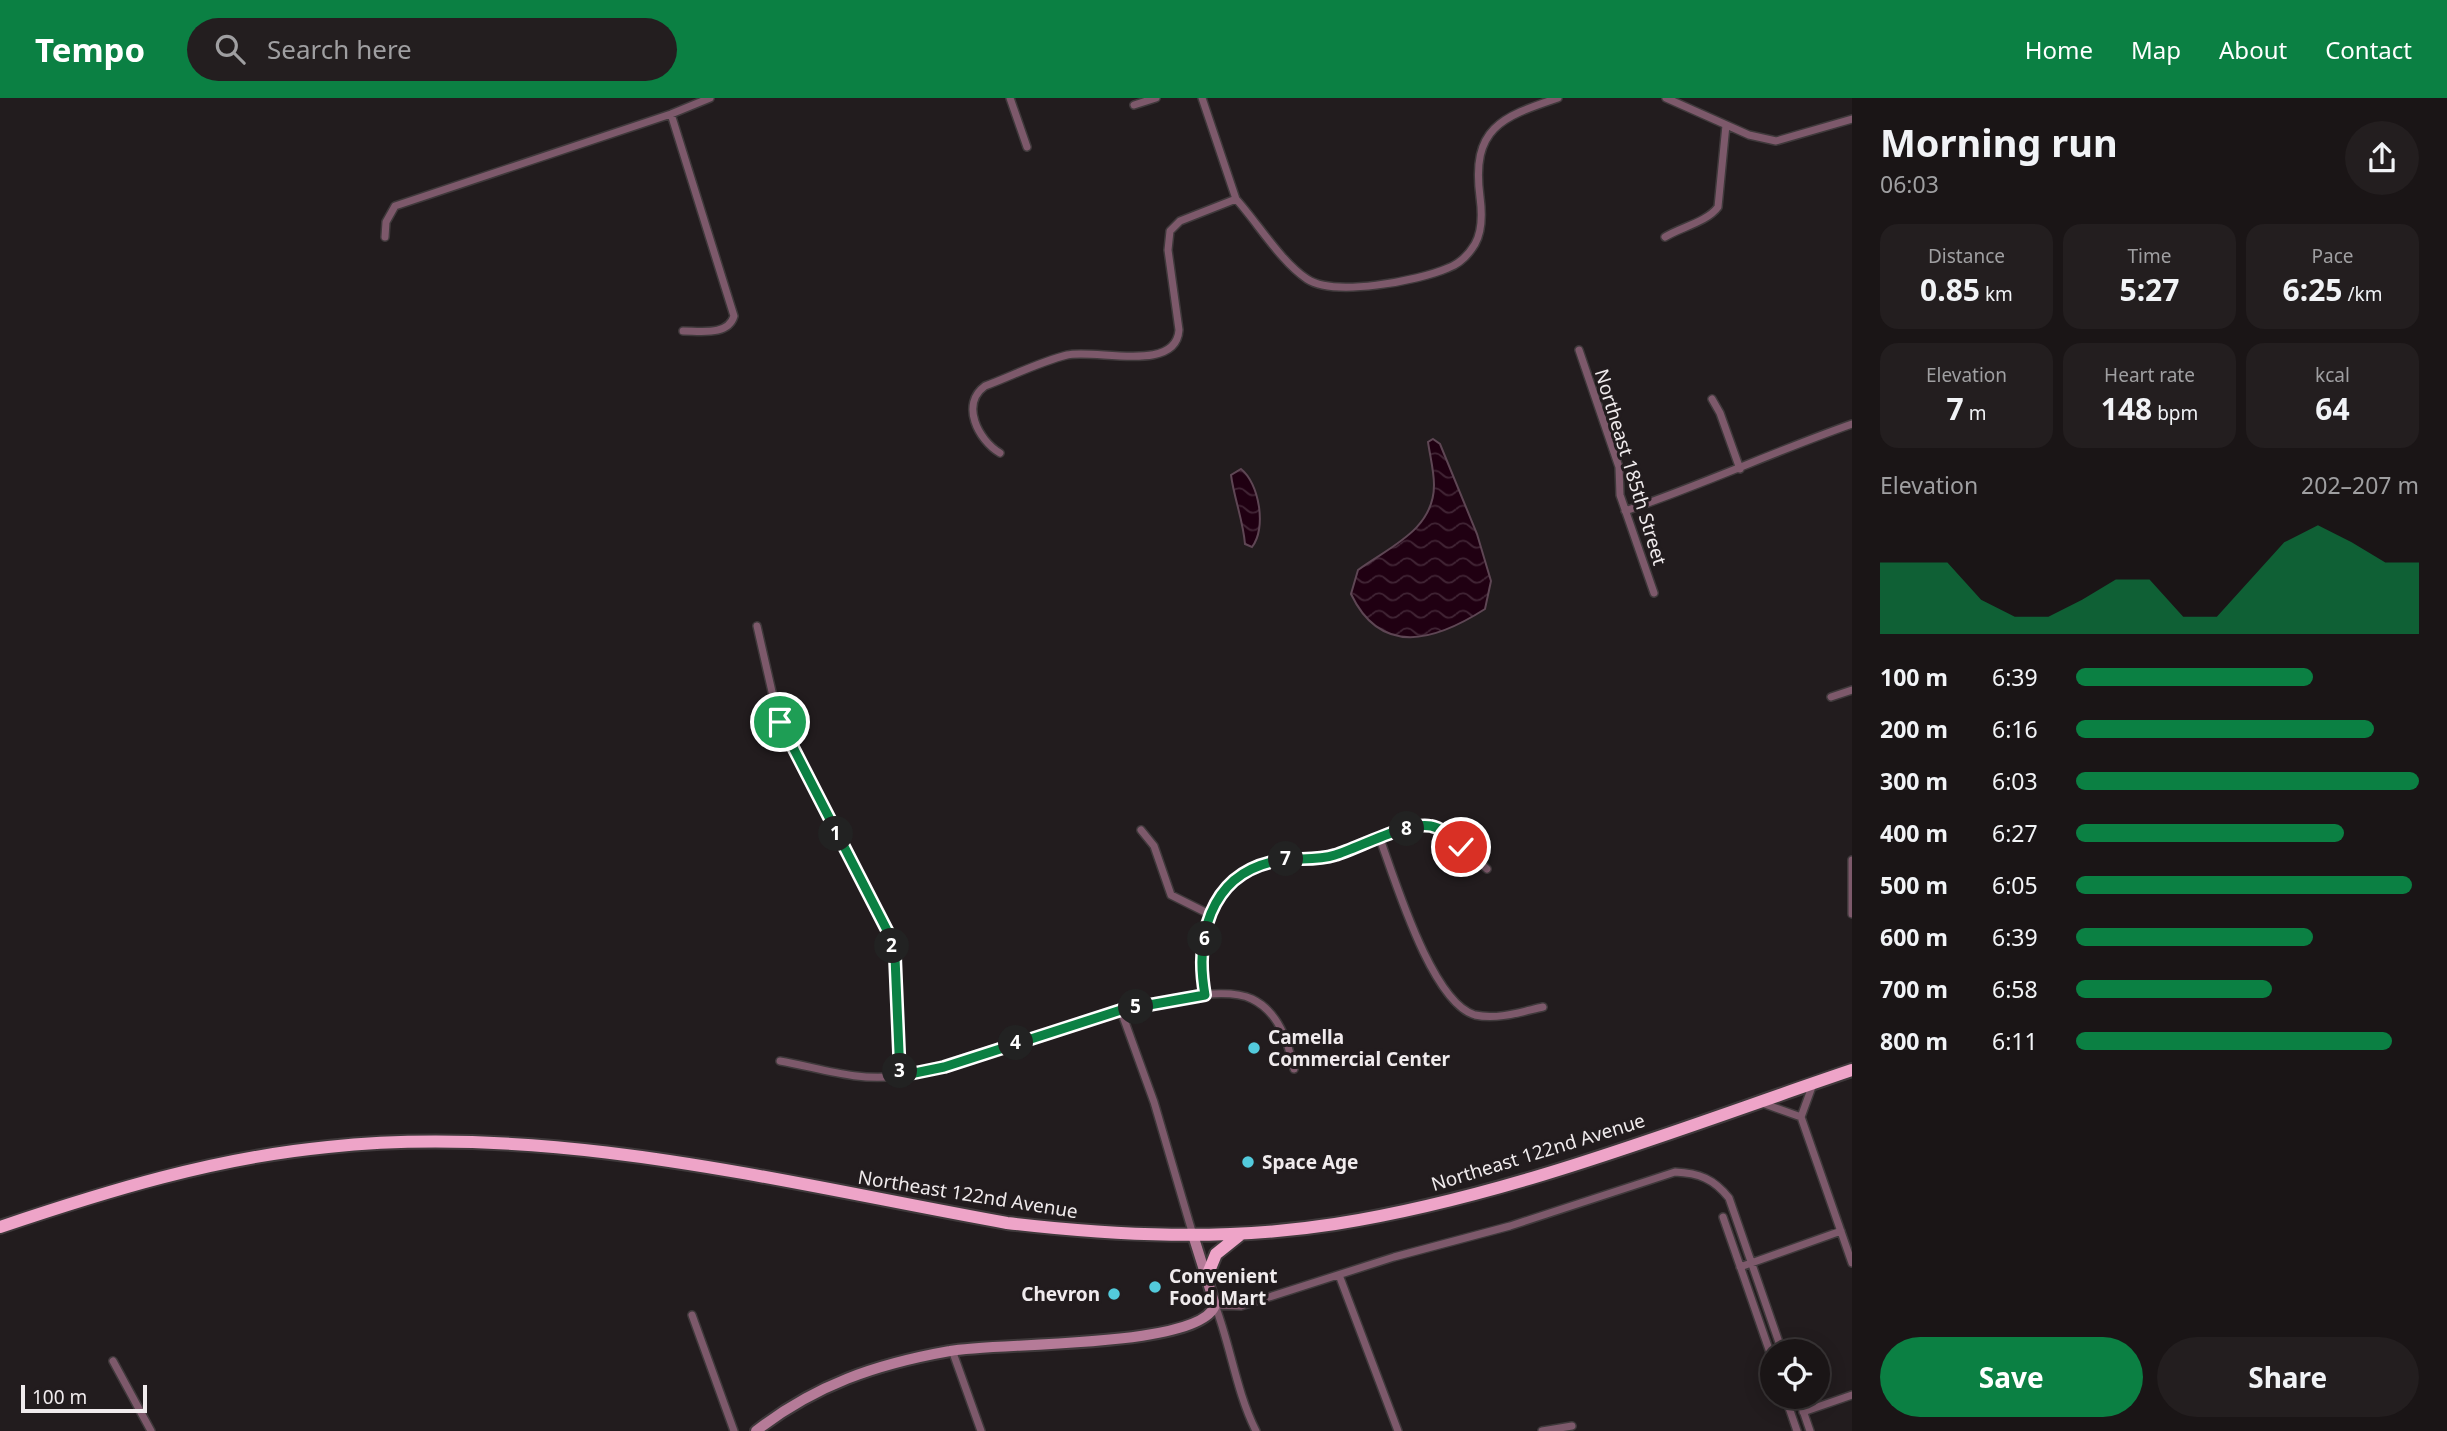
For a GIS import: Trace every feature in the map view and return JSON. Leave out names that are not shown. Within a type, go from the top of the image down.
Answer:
[{"type":"highway","name":"Northeast 122nd Avenue","points":[[0,1227],[180,1171],[327,1147],[432,1141],[498,1142],[645,1158],[1007,1223],[1066,1230],[1193,1235],[1241,1233],[1336,1224],[1458,1198],[1852,1070]]},
{"type":"highway","points":[[1207,1276],[1216,1254],[1241,1233]]},
{"type":"main road","points":[[756,1431],[801,1398],[837,1381],[953,1350],[1148,1336],[1203,1320],[1215,1305],[1193,1235]]},
{"type":"street","points":[[384,237],[386,222],[395,206],[671,114],[710,98]]},
{"type":"street","points":[[1010,98],[1027,147]]},
{"type":"street","points":[[1135,105],[1156,98]]},
{"type":"street","points":[[1202,98],[1236,199],[1298,272],[1319,285],[1342,288],[1441,271],[1468,255],[1478,237],[1482,213],[1478,169],[1488,134],[1496,124],[1512,114],[1558,98]]},
{"type":"street","points":[[1666,98],[1726,125],[1776,141],[1852,119]]},
{"type":"street","points":[[671,114],[734,316],[732,322],[720,330],[683,331]]},
{"type":"street","points":[[1665,237],[1681,227],[1710,216],[1718,207],[1726,125]]},
{"type":"street","points":[[1000,453],[986,442],[980,431],[972,407],[977,393],[985,386],[1067,355],[1129,356],[1170,349],[1179,334],[1168,250],[1170,231],[1180,220],[1236,199]]},
{"type":"street","name":"Northeast 185th Street","points":[[1579,350],[1619,467],[1620,495],[1654,593]]},
{"type":"street","points":[[1712,399],[1720,413],[1740,470]]},
{"type":"street","points":[[1625,511],[1740,470],[1760,459],[1852,424]]},
{"type":"street","points":[[757,626],[778,718],[890,936],[895,957],[900,1076]]},
{"type":"street","points":[[1831,697],[1852,690]]},
{"type":"street","points":[[1205,995],[1205,929],[1209,914],[1220,894],[1259,866],[1283,859],[1328,858],[1429,825],[1446,833],[1487,869]]},
{"type":"street","points":[[1141,831],[1154,846],[1171,895],[1209,914]]},
{"type":"street","points":[[1380,839],[1432,970],[1458,1007],[1490,1017],[1543,1007]]},
{"type":"street","points":[[1852,860],[1852,914]]},
{"type":"street","points":[[780,1061],[872,1077],[900,1076],[944,1067],[1121,1010],[1205,995],[1238,994],[1264,1006],[1280,1027],[1294,1069]]},
{"type":"street","points":[[1121,1010],[1154,1101],[1193,1235]]},
{"type":"street","points":[[1813,1083],[1801,1117],[1852,1263]]},
{"type":"street","points":[[1757,1102],[1801,1117]]},
{"type":"street","points":[[1256,1431],[1240,1394],[1229,1344],[1215,1305],[1241,1306],[1510,1226],[1675,1172],[1702,1175],[1713,1181],[1728,1199],[1778,1339]]},
{"type":"street","points":[[1723,1217],[1765,1339]]},
{"type":"street","points":[[1740,1266],[1841,1231]]},
{"type":"street","points":[[1339,1275],[1398,1431]]},
{"type":"street","points":[[692,1315],[734,1431]]},
{"type":"street","points":[[953,1350],[981,1431]]},
{"type":"street","points":[[113,1361],[151,1431]]},
{"type":"street","points":[[1803,1412],[1852,1395]]},
{"type":"street","points":[[1789,1409],[1797,1431]]},
{"type":"street","points":[[1802,1409],[1810,1431]]},
{"type":"street","points":[[1542,1431],[1572,1426]]},
{"type":"water","points":[[1433,439],[1440,444],[1477,534],[1491,581],[1485,609],[1466,620],[1429,635],[1393,635],[1363,614],[1351,594],[1358,570],[1408,536],[1426,514],[1432,501],[1434,485],[1428,442]]},
{"type":"water","points":[[1241,469],[1252,484],[1259,506],[1259,529],[1252,547],[1245,544],[1231,475]]},
{"type":"place","name":"Camella Commercial Center","points":[[1254,1048]]},
{"type":"place","name":"Space Age","points":[[1248,1162]]},
{"type":"place","name":"Convenient Food Mart","points":[[1155,1287]]},
{"type":"place","name":"Chevron","points":[[1114,1294]]},
{"type":"route","points":[[780,722],[793,753],[890,936],[895,957],[900,1076],[944,1067],[1121,1010],[1205,995],[1205,929],[1212,905],[1229,886],[1268,862],[1328,858],[1410,828],[1429,825],[1446,833],[1461,847]]}]
